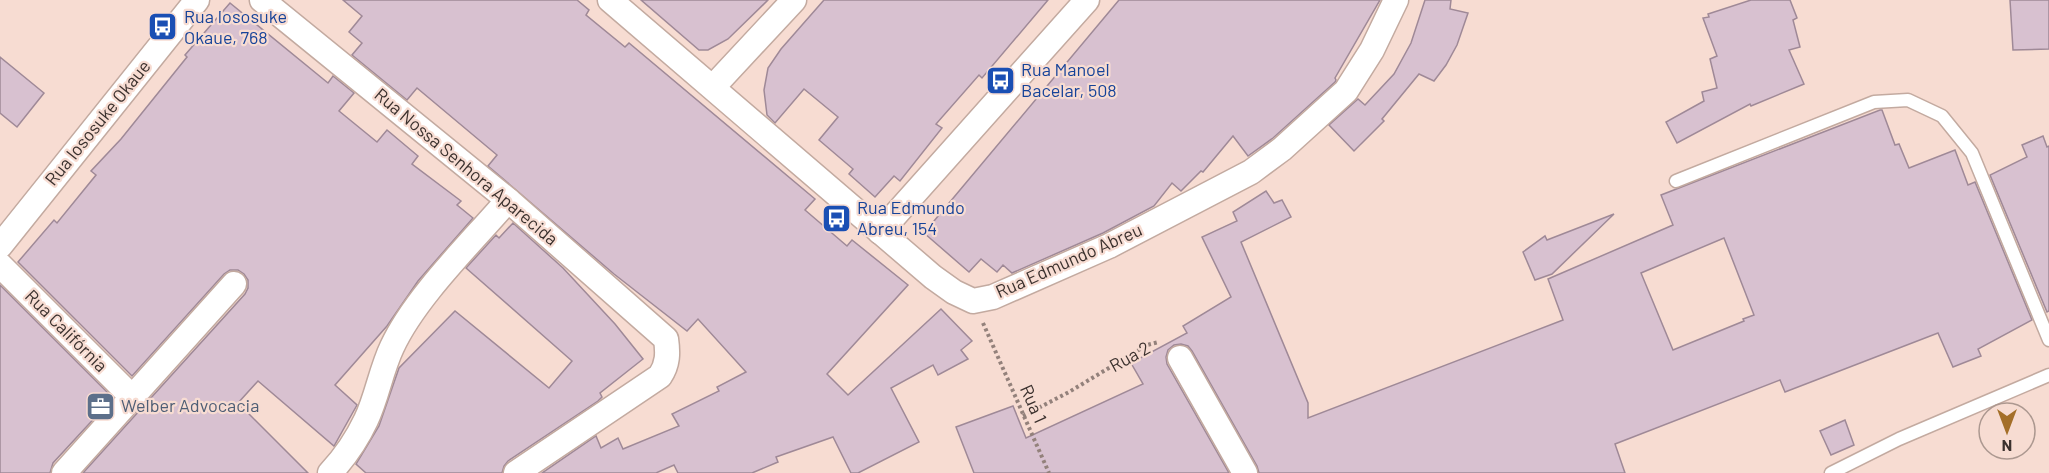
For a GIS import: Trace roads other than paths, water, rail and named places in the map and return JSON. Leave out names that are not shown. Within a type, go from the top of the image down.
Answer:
[{"type":"street","name":"Rua Iososuke Okaue","points":[[0,246],[197,0]]},
{"type":"street","name":"Rua Nossa Senhora Aparecida","points":[[262,0],[508,200],[666,339],[668,352],[666,367],[660,376],[516,473]]},
{"type":"street","name":"Rua Edmundo Abreu","points":[[610,0],[933,277],[954,292],[973,301],[993,297],[1109,246],[1251,172],[1282,149],[1346,91],[1372,50],[1396,0]]},
{"type":"street","points":[[713,87],[794,0]]},
{"type":"street","points":[[880,232],[1087,0]]},
{"type":"street","points":[[330,473],[342,460],[366,421],[392,346],[429,291],[508,200]]},
{"type":"street","name":"Rua Califórnia","points":[[0,265],[132,397]]},
{"type":"street","points":[[64,473],[234,284]]},
{"type":"street","name":"Rua 2","points":[[1179,358],[1245,473]]},
{"type":"lane","points":[[1676,181],[1874,102],[1908,100],[1942,116],[1972,153],[2049,340]]},
{"type":"lane","points":[[1831,473],[1899,439],[2049,375]]},
{"type":"place","name":"Rua Iososuke Okaue, 768","points":[[163,27]]},
{"type":"place","name":"Rua Manoel Bacelar, 508","points":[[1000,80]]},
{"type":"place","name":"Rua Edmundo Abreu, 154","points":[[836,218]]},
{"type":"place","name":"Welber Advocacia","points":[[100,406]]}]
